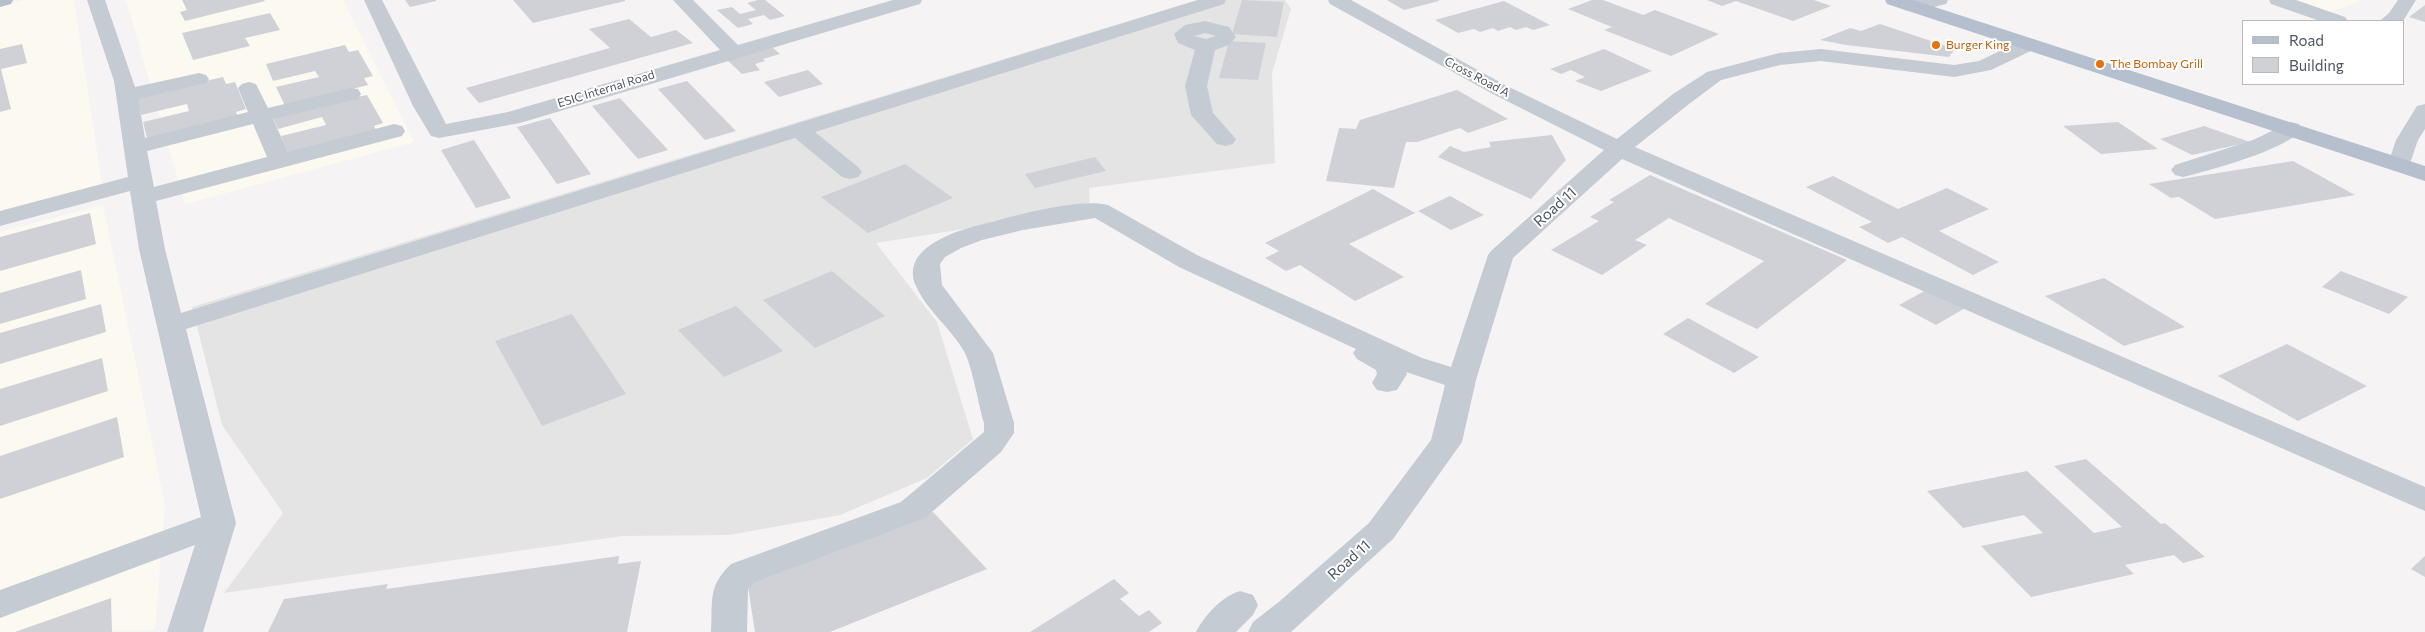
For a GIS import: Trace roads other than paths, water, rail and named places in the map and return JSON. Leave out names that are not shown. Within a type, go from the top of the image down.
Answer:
[{"type":"main road","points":[[0,1],[4,0]]},
{"type":"main road","points":[[1903,3],[2400,164],[2425,174]]},
{"type":"street","points":[[96,0],[124,81],[152,250],[219,523],[185,632]]},
{"type":"street","name":"ESIC Internal Road","points":[[373,0],[424,106],[440,131],[512,118],[913,0]]},
{"type":"street","points":[[682,0],[733,52]]},
{"type":"street","points":[[171,325],[1217,0]]},
{"type":"street","name":"Cross Road A","points":[[1337,0],[1498,89],[1619,150],[2425,500]]},
{"type":"street","points":[[1903,3],[1939,0]]},
{"type":"street","points":[[2278,0],[2335,20]]},
{"type":"street","points":[[2391,20],[2396,17],[2407,0]]},
{"type":"street","points":[[1143,23],[1159,30],[1184,34],[1192,29],[1205,27],[1217,29],[1225,34],[1224,40],[1220,43],[1206,45],[1196,86],[1202,115],[1225,140]]},
{"type":"street","name":"Road 11","points":[[1266,632],[1293,611],[1381,531],[1446,442],[1461,380],[1501,255],[1619,150],[1714,76],[1770,61],[1821,55],[1954,71],[1984,66],[2028,44]]},
{"type":"street","points":[[127,95],[199,79]]},
{"type":"street","points":[[249,88],[280,161]]},
{"type":"street","points":[[135,148],[350,94]]},
{"type":"street","points":[[2400,164],[2407,140],[2425,110]]},
{"type":"street","points":[[2183,170],[2261,145],[2291,129]]},
{"type":"street","points":[[799,130],[850,172]]},
{"type":"street","points":[[0,219],[280,161],[394,131]]},
{"type":"street","points":[[729,632],[731,585],[743,572],[919,507],[990,445],[999,433],[999,423],[979,353],[929,286],[925,274],[928,263],[942,248],[973,234],[1099,210],[1186,260],[1412,364],[1461,380]]},
{"type":"street","points":[[1186,260],[1179,265],[1384,361],[1392,369],[1387,383]]},
{"type":"street","points":[[0,604],[219,523]]},
{"type":"street","points":[[1214,632],[1240,605]]},
{"type":"place","name":"Burger King","points":[[1936,45]]},
{"type":"place","name":"The Bombay Grill","points":[[2100,64]]}]
